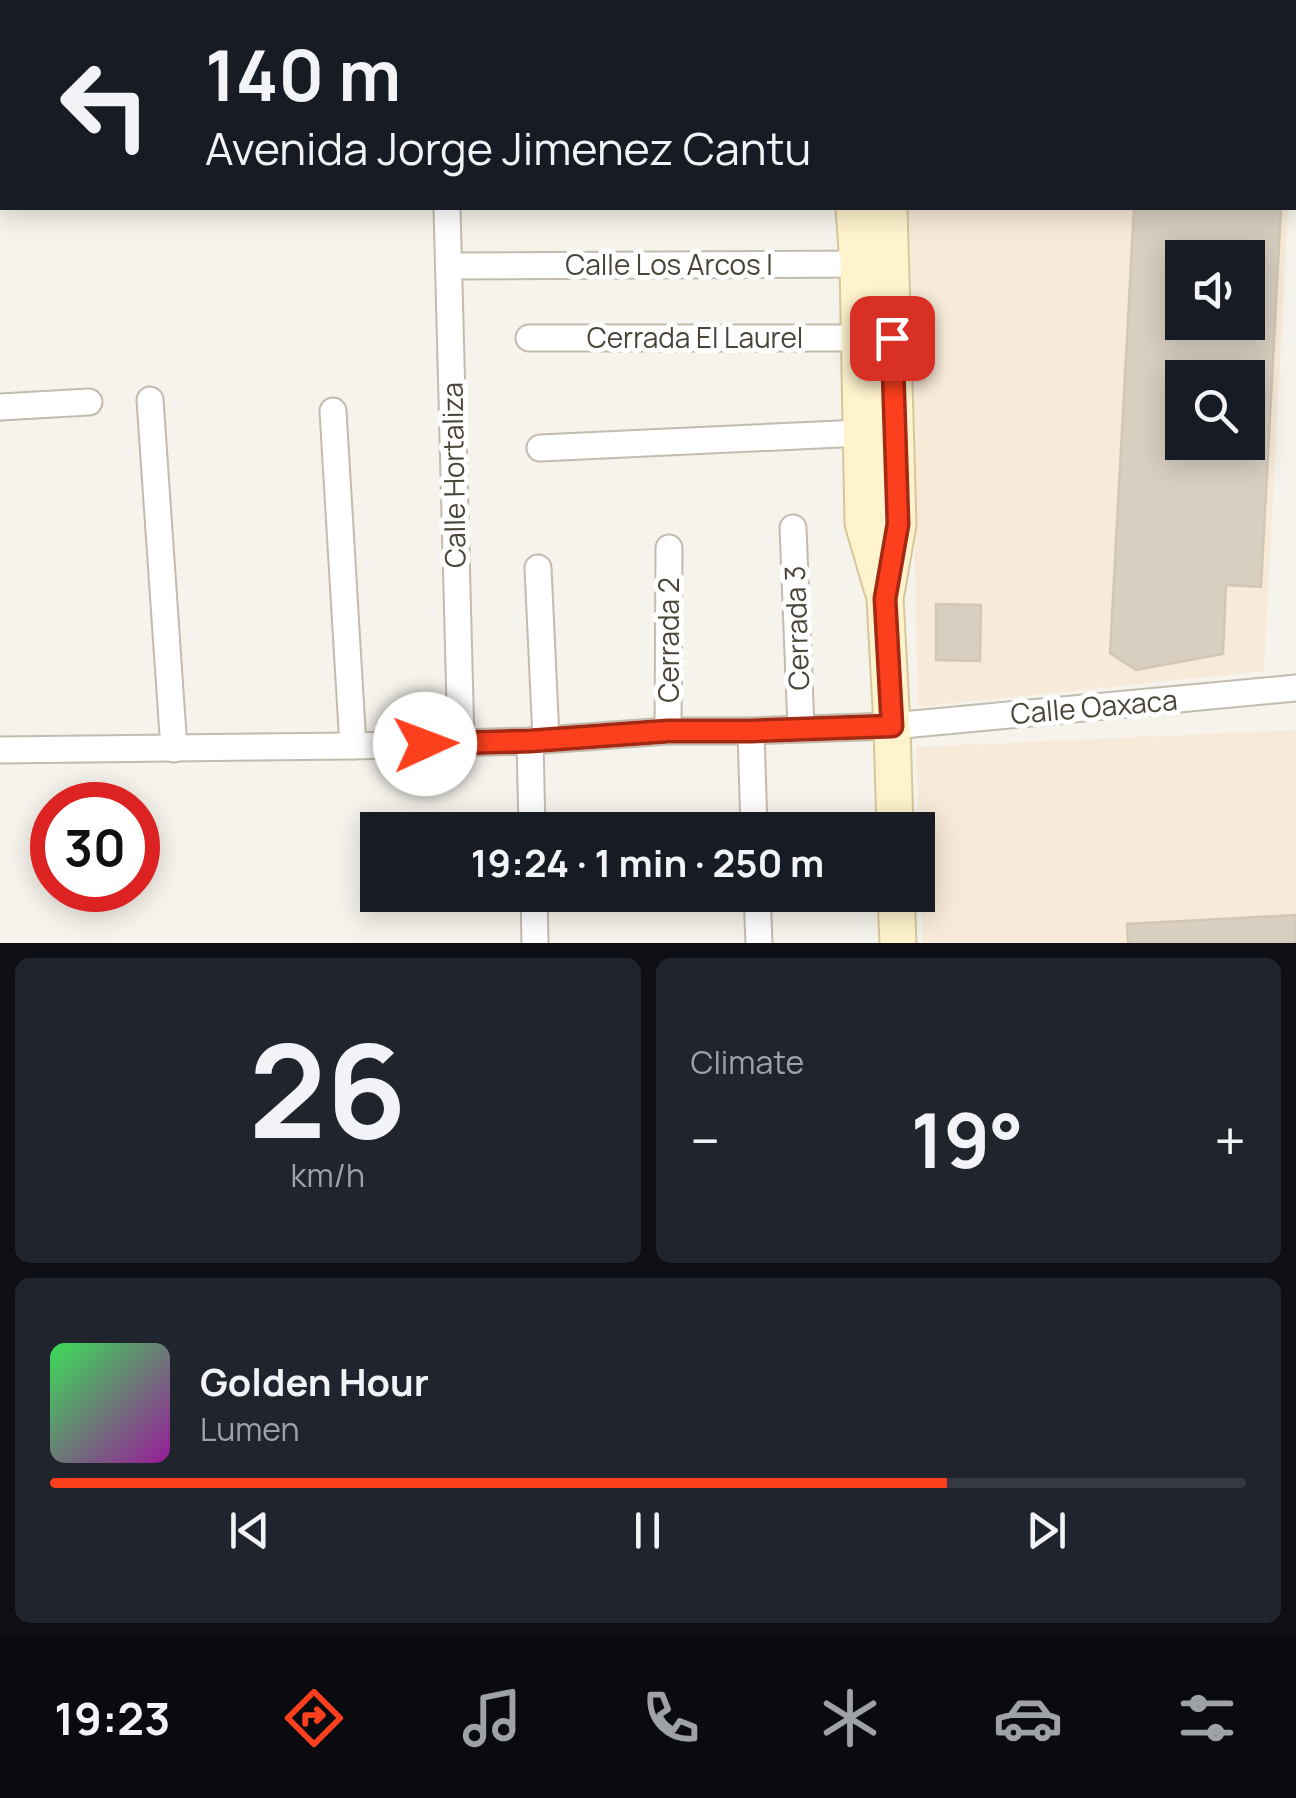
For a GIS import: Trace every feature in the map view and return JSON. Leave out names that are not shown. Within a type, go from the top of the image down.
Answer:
[{"type":"main road","points":[[855,210],[874,264],[898,524],[885,599],[894,812]]},
{"type":"main road","points":[[885,599],[863,523],[860,338],[888,210]]},
{"type":"main road","points":[[897,912],[898,943]]},
{"type":"street","name":"Calle Hortaliza","points":[[447,210],[461,742]]},
{"type":"street","name":"Calle Los Arcos I","points":[[449,266],[874,264]]},
{"type":"street","name":"Cerrada El Laurel","points":[[530,338],[860,338]]},
{"type":"street","points":[[150,400],[174,750]]},
{"type":"street","points":[[0,406],[88,402]]},
{"type":"street","points":[[333,411],[353,746]]},
{"type":"street","points":[[540,448],[862,433]]},
{"type":"street","name":"Cerrada 3","points":[[793,528],[801,728]]},
{"type":"street","name":"Cerrada 2","points":[[668,731],[669,548]]},
{"type":"street","points":[[533,812],[538,740],[538,568]]},
{"type":"street","name":"Calle Oaxaca","points":[[0,750],[353,746],[668,731],[892,726],[1296,688]]},
{"type":"street","points":[[751,731],[753,812]]},
{"type":"street","points":[[534,912],[535,943]]},
{"type":"street","points":[[758,912],[759,943]]},
{"type":"shaded area","points":[[907,210],[1288,210],[1264,671],[918,707]]},
{"type":"shaded area","points":[[1296,730],[1296,943],[923,943],[922,912],[935,912],[935,812],[918,812],[916,747]]},
{"type":"building","points":[[1134,210],[1281,210],[1261,587],[1226,585],[1223,654],[1136,670],[1110,653]]},
{"type":"building","points":[[936,604],[981,605],[980,661],[936,660]]},
{"type":"building","points":[[1296,915],[1296,943],[1128,943],[1127,924]]},
{"type":"route","points":[[425,744],[668,731],[892,726],[885,599],[898,524],[892,338]]}]
